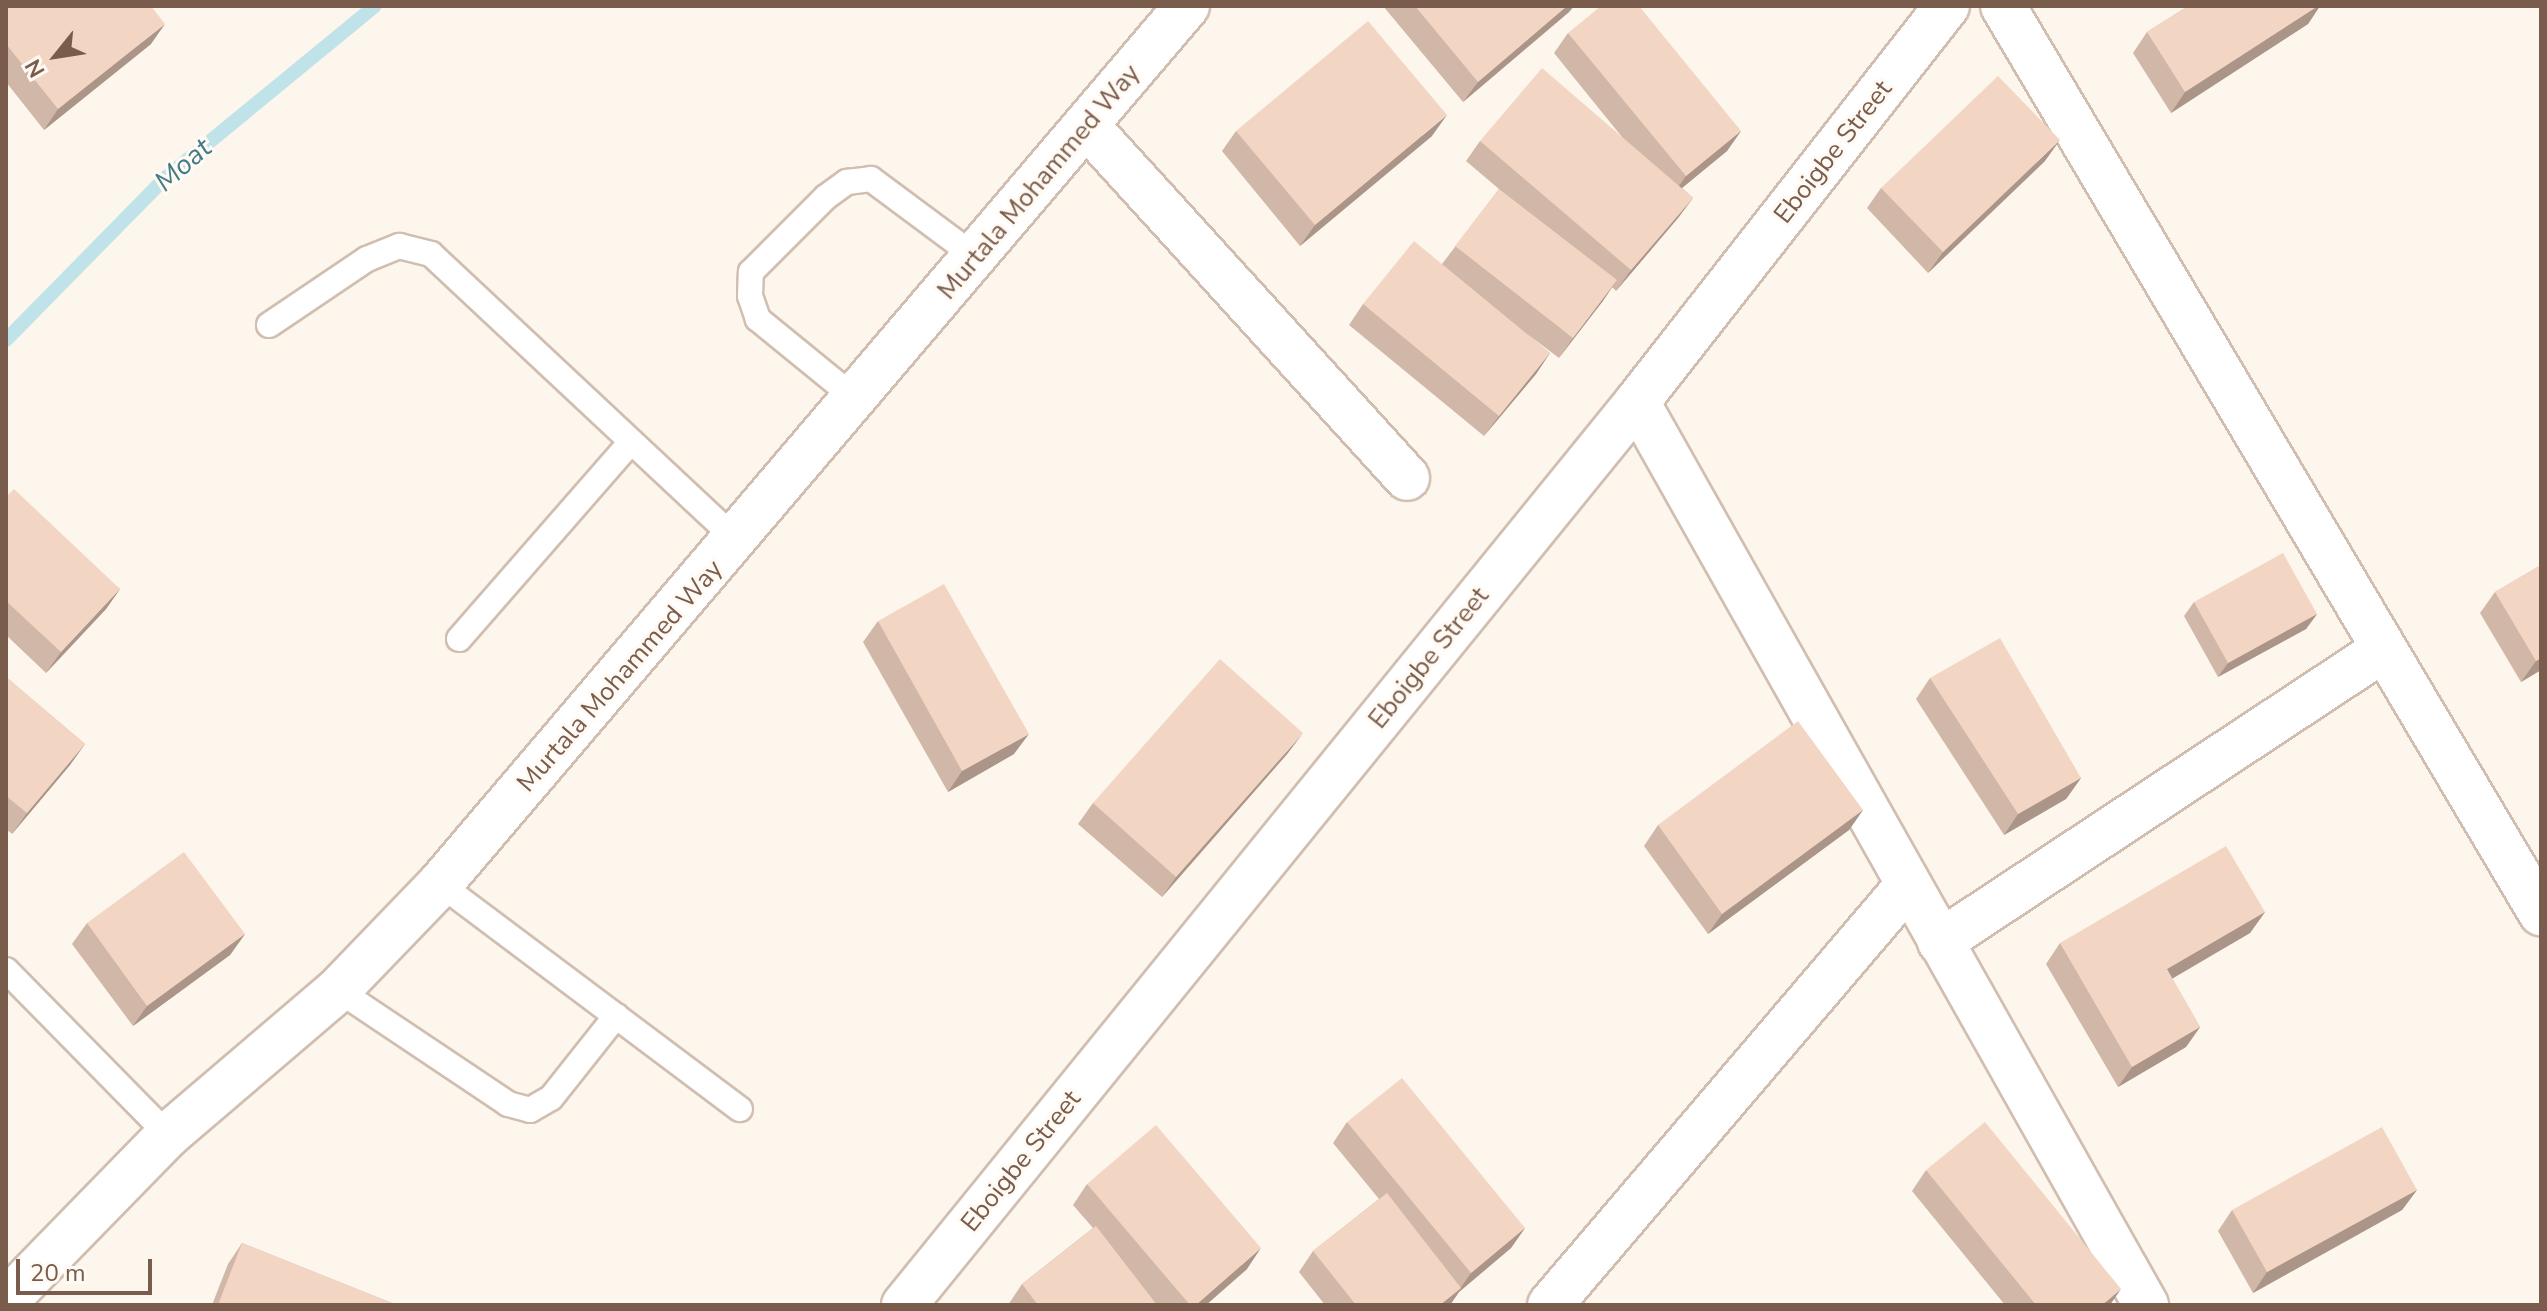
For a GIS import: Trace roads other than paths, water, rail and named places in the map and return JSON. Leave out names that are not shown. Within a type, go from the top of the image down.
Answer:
[{"type":"street","name":"Murtala Mohammed Way","points":[[6,1301],[168,1135],[338,990],[440,884],[737,540],[1187,6]]},
{"type":"street","name":"Eboigbe Street","points":[[904,1305],[1637,402],[1947,6]]},
{"type":"street","points":[[2003,6],[2541,913]]},
{"type":"street","points":[[1086,125],[1407,478]]},
{"type":"street","points":[[1637,402],[2146,1305]]},
{"type":"street","points":[[1940,942],[2384,649]]},
{"type":"street","points":[[1550,1305],[1908,885]]},
{"type":"lane","points":[[856,399],[758,319],[750,296],[751,272],[826,197],[847,182],[871,179],[976,257]]},
{"type":"lane","points":[[269,325],[367,259],[399,246],[431,254],[737,540]]},
{"type":"lane","points":[[459,639],[631,442]]},
{"type":"lane","points":[[440,884],[740,1109]]},
{"type":"lane","points":[[6,970],[168,1135]]},
{"type":"lane","points":[[338,990],[508,1104],[530,1110],[551,1098],[616,1016]]},
{"type":"waterway","name":"Moat","points":[[6,340],[163,180],[375,6]]}]
